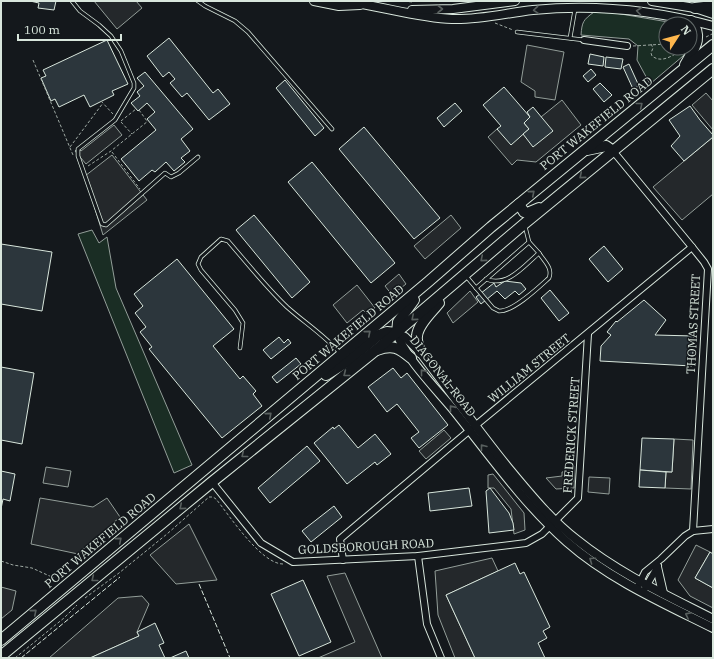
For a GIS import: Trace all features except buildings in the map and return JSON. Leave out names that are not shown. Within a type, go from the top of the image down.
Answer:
[{"type":"highway","points":[[695,8],[713,6]]},
{"type":"highway","name":"PORT WAKEFIELD ROAD","points":[[2,639],[342,355],[519,204],[713,45]]},
{"type":"highway","points":[[682,70],[690,56]]},
{"type":"highway","points":[[1,656],[212,482],[397,333],[524,224],[713,69]]},
{"type":"highway","points":[[583,151],[606,146],[612,151]]},
{"type":"highway","points":[[519,204],[524,212],[527,213],[548,204]]},
{"type":"highway","points":[[420,352],[417,336],[422,325],[464,275]]},
{"type":"highway","points":[[397,333],[398,322],[428,282]]},
{"type":"highway","points":[[295,394],[348,360],[379,335],[387,332],[397,333]]},
{"type":"highway","points":[[376,350],[386,347],[397,348],[411,358]]},
{"type":"highway","points":[[89,565],[120,552],[124,554]]},
{"type":"street","points":[[314,1],[339,6],[362,4]]},
{"type":"street","points":[[353,1],[433,17],[453,19],[485,18],[577,4],[636,10],[670,16]]},
{"type":"street","points":[[401,11],[419,9],[453,9],[515,1]]},
{"type":"street","points":[[652,1],[695,8],[713,14]]},
{"type":"street","points":[[698,24],[713,30]]},
{"type":"street","points":[[584,40],[627,46]]},
{"type":"street","name":"THOMAS STREET","points":[[612,151],[692,247],[708,269],[693,531]]},
{"type":"street","name":"WILLIAM STREET","points":[[343,560],[340,539],[692,247]]},
{"type":"street","name":"DIAGONAL ROAD","points":[[472,428],[420,352],[403,335],[397,333],[398,339],[411,358],[472,428],[523,485],[567,542],[619,579],[663,594],[713,619]]},
{"type":"street","name":"FREDERICK STREET","points":[[552,523],[578,498],[588,334]]},
{"type":"street","name":"GOLDSBOROUGH ROAD","points":[[212,482],[261,543],[293,562],[418,556],[526,543],[542,534],[552,523]]},
{"type":"street","points":[[642,587],[645,572],[685,536],[693,531],[713,528]]},
{"type":"street","points":[[418,556],[427,624],[441,658]]},
{"type":"street","points":[[642,587],[661,559]]},
{"type":"street","points":[[657,567],[663,594]]},
{"type":"street","name":"DIAGONAL ROAD","points":[[642,587],[713,628]]},
{"type":"lane","points":[[72,1],[80,11],[111,36],[121,51],[134,83],[134,88],[116,120],[78,149],[78,156],[102,224],[106,225],[165,172],[171,177],[179,173],[198,157]]},
{"type":"lane","points":[[198,1],[204,6],[235,21],[248,32],[332,129]]},
{"type":"lane","points":[[570,38],[577,4]]},
{"type":"lane","points":[[517,32],[584,40]]},
{"type":"lane","points":[[464,275],[493,308],[499,311],[515,306],[550,276],[548,266],[529,242],[524,224]]},
{"type":"lane","points":[[240,348],[243,323],[235,310],[201,270],[198,264],[201,257],[221,239],[228,241],[288,307],[316,330],[342,355]]},
{"type":"lane","points":[[476,288],[529,242]]},
{"type":"lane","points":[[486,279],[498,281],[509,278],[539,253]]},
{"type":"path","points":[[492,22],[517,32]]},
{"type":"path","points":[[702,38],[713,30]]},
{"type":"path","points":[[651,44],[653,48],[651,53],[652,56],[660,60],[672,56]]},
{"type":"path","points":[[627,46],[658,45]]},
{"type":"path","points":[[33,60],[75,159]]},
{"type":"path","points":[[70,147],[103,103]]},
{"type":"path","points":[[120,122],[136,109]]},
{"type":"path","points":[[88,166],[111,151],[147,121],[139,110]]},
{"type":"path","points":[[111,151],[141,189]]},
{"type":"path","points":[[82,600],[119,573],[209,497],[216,499],[254,547],[278,564],[293,562]]},
{"type":"path","points":[[1,561],[13,566],[32,568],[54,578]]},
{"type":"path","points":[[15,658],[64,618],[79,603]]},
{"type":"green space","points":[[594,12],[609,12],[658,20],[658,56],[683,56],[650,84],[637,60],[638,46],[629,39],[581,35],[582,27],[587,17]]},
{"type":"green space","points":[[92,230],[99,243],[107,237],[116,288],[192,465],[174,473],[78,234]]},
{"type":"shaded area","points":[[94,1],[136,1],[142,8],[117,29]]},
{"type":"shaded area","points":[[527,45],[564,52],[555,100],[535,97],[535,91],[521,82]]},
{"type":"shaded area","points":[[706,93],[713,101],[713,130],[692,105]]},
{"type":"shaded area","points":[[562,100],[581,125],[536,162],[517,160],[512,165],[488,137],[497,129],[541,117]]},
{"type":"shaded area","points":[[114,125],[122,135],[86,164],[75,151],[78,148],[81,151]]},
{"type":"shaded area","points":[[713,137],[713,194],[682,220],[653,187]]},
{"type":"shaded area","points":[[112,155],[147,200],[103,235],[85,176]]},
{"type":"shaded area","points":[[451,215],[461,228],[425,259],[414,246]]},
{"type":"shaded area","points":[[399,274],[406,284],[392,295],[385,286]]},
{"type":"shaded area","points":[[357,285],[375,308],[367,314],[363,310],[347,323],[333,305]]},
{"type":"shaded area","points":[[470,291],[478,302],[453,323],[447,313]]},
{"type":"shaded area","points":[[444,430],[451,438],[426,459],[419,451]]},
{"type":"shaded area","points":[[674,439],[693,440],[691,489],[665,488],[666,472],[672,472]]},
{"type":"shaded area","points":[[574,466],[574,488],[556,489],[546,478],[562,476],[562,472],[570,471]]},
{"type":"shaded area","points":[[46,467],[71,471],[68,487],[43,483]]},
{"type":"shaded area","points":[[493,474],[524,513],[525,530],[514,534],[511,509],[494,488],[488,488],[488,475]]},
{"type":"shaded area","points":[[589,477],[610,478],[609,494],[588,492]]},
{"type":"shaded area","points":[[40,498],[93,507],[107,498],[120,517],[78,554],[31,544]]},
{"type":"shaded area","points":[[189,524],[217,580],[176,584],[150,555]]},
{"type":"shaded area","points":[[696,545],[710,552],[695,578],[713,588],[713,608],[690,596],[678,580]]},
{"type":"shaded area","points":[[492,558],[498,571],[446,595],[475,658],[455,658],[438,615],[435,571]]},
{"type":"shaded area","points":[[345,573],[382,658],[318,658],[355,642],[327,576]]},
{"type":"shaded area","points":[[1,587],[16,591],[12,610],[1,619]]},
{"type":"shaded area","points":[[142,596],[149,604],[137,632],[139,636],[90,658],[49,658],[118,598]]},
{"type":"fence","points":[[21,658],[120,577]]},
{"type":"fence","points":[[199,584],[230,658]]}]
